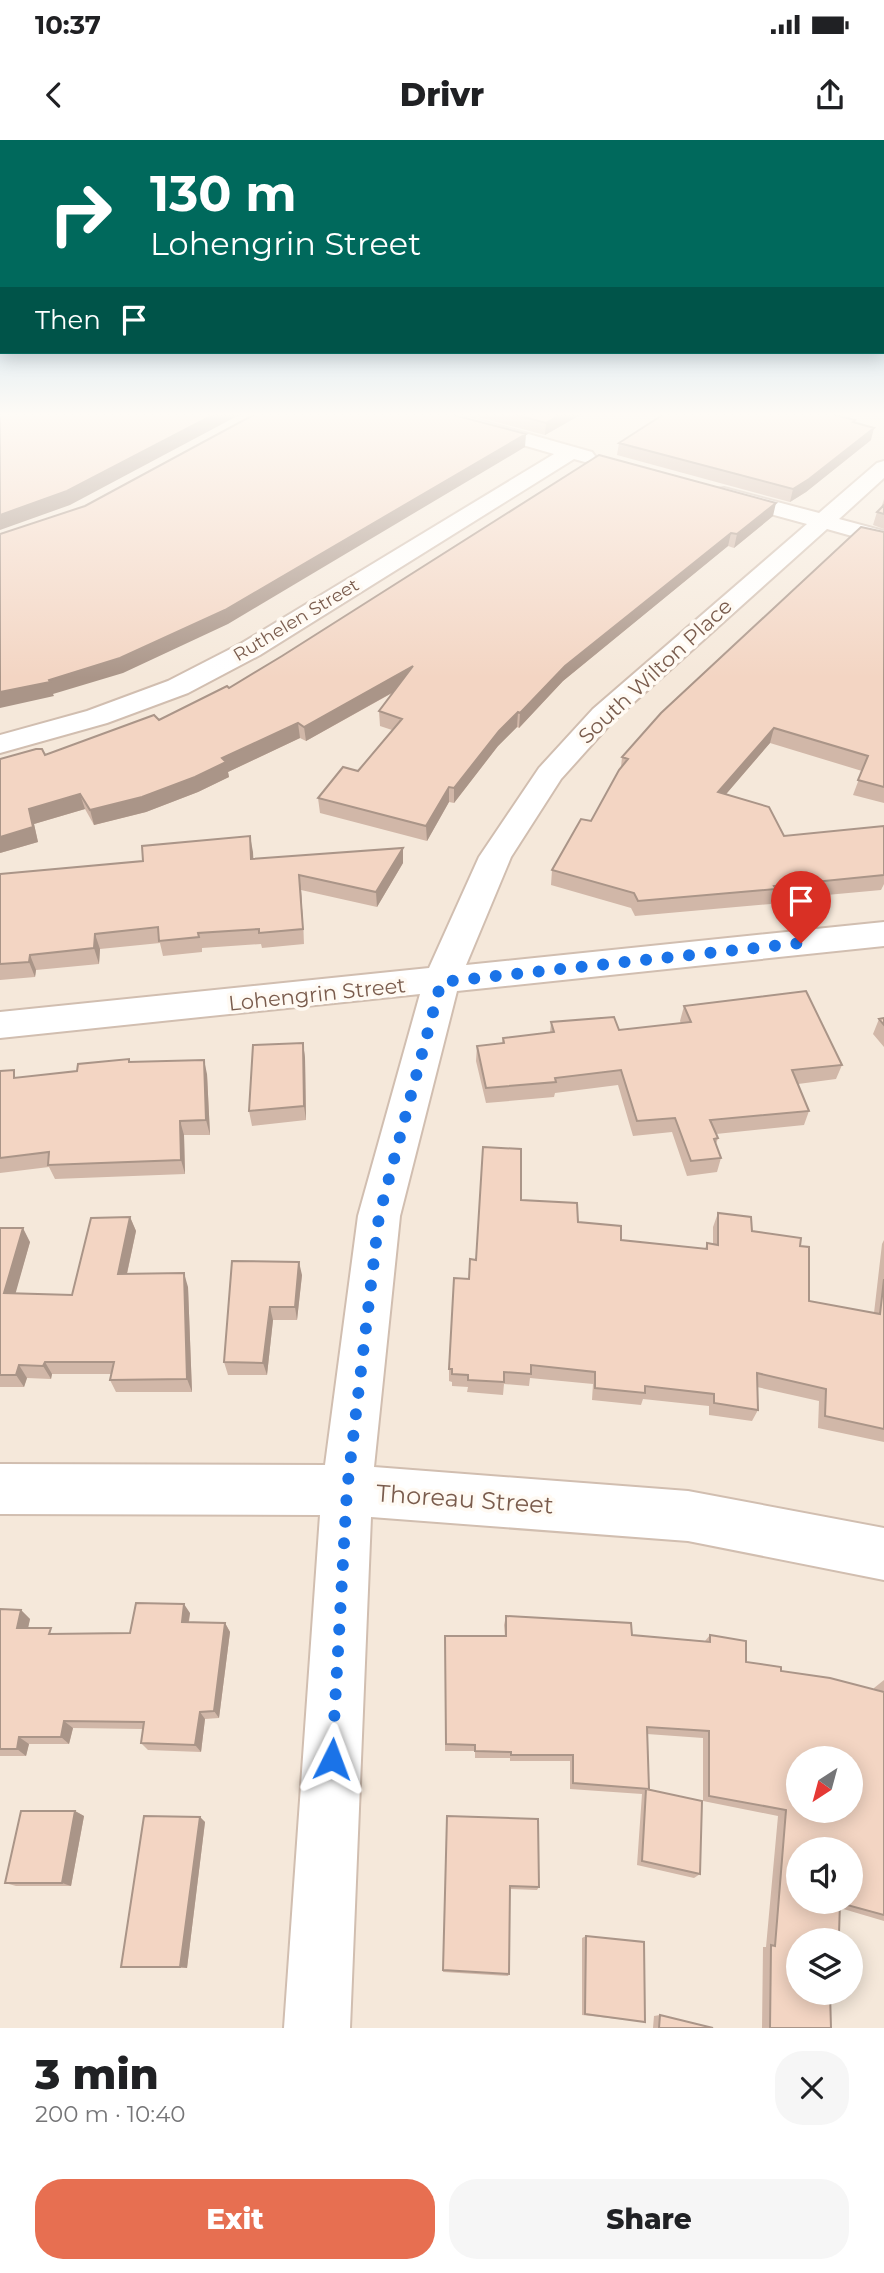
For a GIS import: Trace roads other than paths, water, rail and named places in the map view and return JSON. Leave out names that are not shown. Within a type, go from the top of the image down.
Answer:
[{"type":"street","name":"Ruthelen Street","points":[[0,744],[97,718],[178,687],[251,649],[489,502]]},
{"type":"street","points":[[755,502],[884,538]]},
{"type":"street","name":"South Wilton Place","points":[[317,2028],[347,1490],[379,1216],[441,982],[495,857],[549,774],[603,715],[842,502]]},
{"type":"street","name":"Lohengrin Street","points":[[0,1025],[441,982],[884,934]]},
{"type":"street","name":"Thoreau Street","points":[[0,1489],[347,1490],[688,1516],[884,1554]]}]
